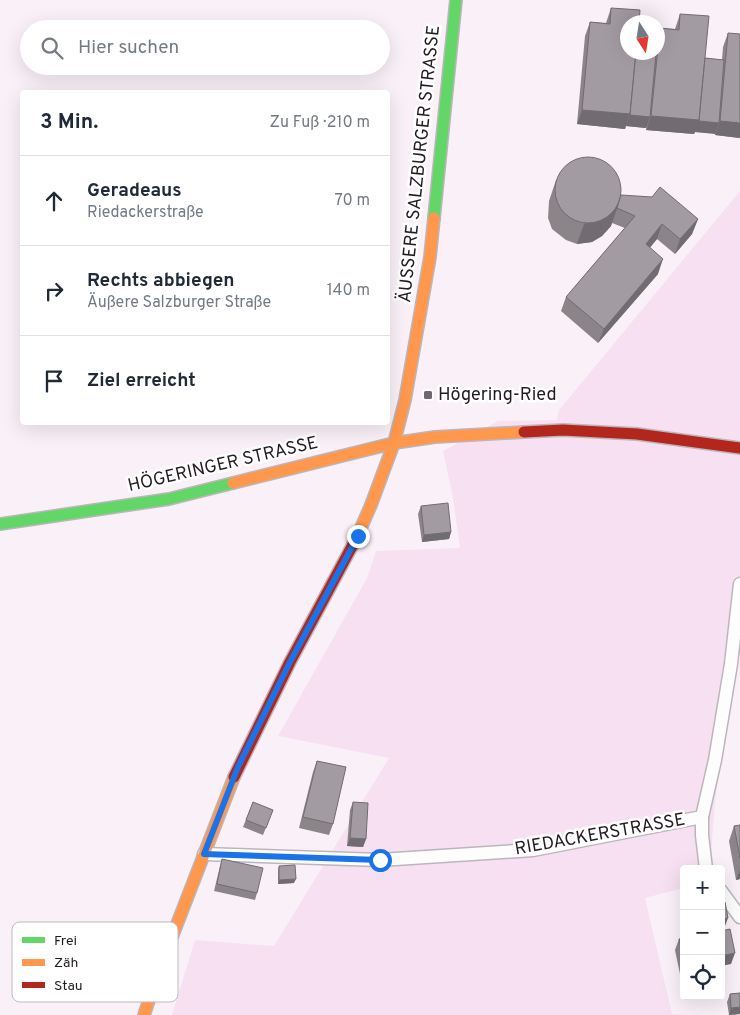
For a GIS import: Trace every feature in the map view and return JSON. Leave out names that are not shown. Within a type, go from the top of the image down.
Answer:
[{"type":"main road","name":"ÄUSSERE SALZBURGER STRASSE","points":[[178,922],[238,767],[290,662],[358,536],[394,443],[407,391],[430,257],[456,0]]},
{"type":"main road","name":"HÖGERINGER STRASSE","points":[[0,524],[169,499],[394,443],[435,437],[563,430],[637,434],[740,448]]},
{"type":"main road","name":"ÄUSSERE SALZBURGER STRASSE","points":[[144,1015],[148,1002]]},
{"type":"street","name":"RIEDACKERSTRASSE","points":[[204,854],[380,860],[533,850],[702,817],[715,760],[731,664],[740,584]]},
{"type":"street","points":[[702,817],[706,865]]},
{"type":"street","points":[[725,896],[740,917]]},
{"type":"shaded area","points":[[740,191],[740,630],[715,801],[710,865],[680,865],[680,889],[645,898],[672,1014],[712,1015],[172,1015],[176,1002],[178,1002],[178,995],[195,940],[274,946],[389,758],[278,736],[367,578],[376,551],[460,548],[453,498],[443,451],[498,421],[557,420],[559,410]]},
{"type":"building","points":[[611,8],[640,10],[640,15],[620,15],[620,60],[635,60],[630,114],[582,110],[590,22],[610,24]]},
{"type":"building","points":[[680,14],[709,16],[699,120],[651,116],[657,60],[665,60],[665,29],[679,30]]},
{"type":"building","points":[[728,33],[740,34],[740,123],[720,121]]},
{"type":"building","points":[[705,58],[724,60],[719,123],[699,121]]},
{"type":"building","points":[[635,60],[655,60],[650,117],[630,115]]},
{"type":"building","points":[[594,157],[612,166],[619,177],[621,190],[619,203],[612,214],[601,221],[582,223],[564,214],[557,203],[555,184],[564,166],[575,159]]},
{"type":"building","points":[[660,187],[698,219],[680,239],[662,224],[646,244],[663,259],[604,329],[566,297],[635,216],[617,208],[621,195],[652,197]]},
{"type":"building","points":[[448,503],[451,532],[424,535],[421,506]]},
{"type":"building","points":[[317,761],[346,767],[333,824],[303,817]]},
{"type":"building","points":[[253,802],[273,810],[266,828],[246,820]]},
{"type":"building","points":[[353,802],[368,803],[366,839],[350,838]]},
{"type":"building","points":[[740,825],[740,858],[734,826]]},
{"type":"building","points":[[222,859],[263,868],[257,893],[217,884]]},
{"type":"building","points":[[295,865],[296,879],[279,880],[279,866]]},
{"type":"building","points":[[725,902],[728,918],[725,919]]},
{"type":"building","points":[[730,929],[735,953],[725,955],[725,955],[725,930]]},
{"type":"building","points":[[740,993],[740,1007],[731,1008],[730,994]]},
{"type":"traffic: fast","points":[[434,218],[456,0]]},
{"type":"traffic: fast","points":[[0,524],[169,499],[233,483]]},
{"type":"traffic: slow","points":[[357,537],[394,443],[405,400],[430,257],[434,218]]},
{"type":"traffic: slow","points":[[233,483],[394,443],[435,437],[524,432]]},
{"type":"traffic: slow","points":[[178,922],[234,777]]},
{"type":"traffic: slow","points":[[144,1015],[148,1002]]},
{"type":"traffic: jam","points":[[524,432],[563,430],[637,434],[740,448]]},
{"type":"traffic: jam","points":[[234,777],[290,662],[357,537]]},
{"type":"place","name":"Högering-Ried","points":[[428,395]]},
{"type":"route","points":[[358,536],[290,662],[238,767],[204,854],[380,860]]}]
